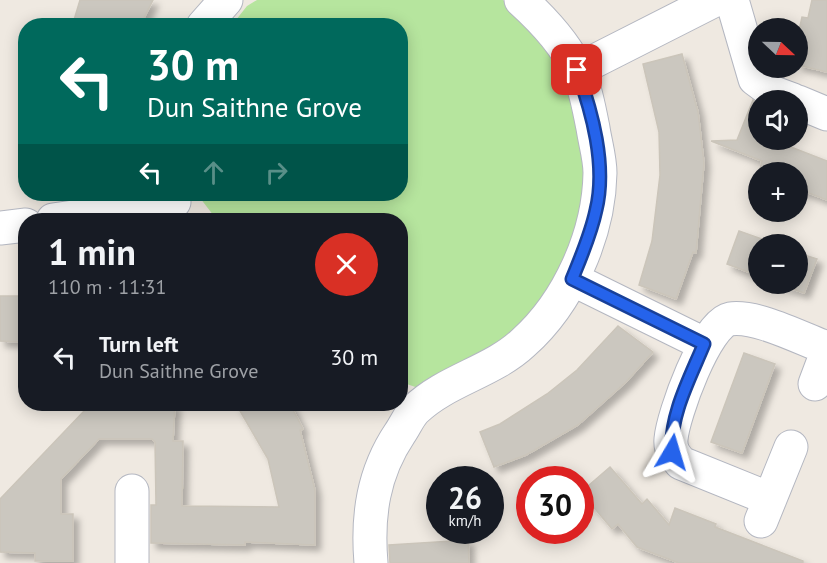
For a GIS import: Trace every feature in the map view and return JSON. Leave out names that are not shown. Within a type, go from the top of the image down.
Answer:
[{"type":"street","points":[[408,408],[494,364],[523,343],[551,310],[572,279],[597,208],[600,171],[588,101],[577,70],[552,34],[521,0]]},
{"type":"street","points":[[577,70],[715,0]]},
{"type":"street","points":[[732,0],[755,79],[769,90]]},
{"type":"street","points":[[808,106],[827,114]]},
{"type":"street","points":[[111,213],[177,205]]},
{"type":"street","points":[[0,228],[18,226]]},
{"type":"street","points":[[572,279],[704,344]]},
{"type":"street","points":[[791,447],[766,510],[705,474],[681,463],[672,452],[671,439],[681,402],[704,344],[718,324],[730,319],[767,325],[827,350],[815,384]]},
{"type":"street","points":[[371,563],[369,536],[378,473],[404,411]]},
{"type":"street","points":[[132,491],[132,563]]},
{"type":"green space","points":[[257,0],[503,0],[550,49],[582,109],[585,216],[563,277],[519,334],[424,390],[408,384],[408,213],[212,213],[202,201],[408,201],[408,18],[238,18],[247,6]]},
{"type":"building","points":[[80,0],[153,0],[144,18],[75,18]]},
{"type":"building","points":[[812,0],[827,0],[827,72],[808,67],[808,18]]},
{"type":"building","points":[[682,54],[698,112],[704,163],[696,253],[693,252],[676,299],[639,285],[652,241],[660,175],[659,132],[643,64]]},
{"type":"building","points":[[748,112],[748,150],[799,150],[827,161],[827,200],[808,193],[808,162],[762,162],[711,141],[737,140]]},
{"type":"building","points":[[739,231],[748,234],[748,272],[727,264]]},
{"type":"building","points":[[808,256],[817,259],[808,283]]},
{"type":"building","points":[[0,296],[18,296],[18,342],[0,341]]},
{"type":"building","points":[[618,326],[653,352],[626,382],[578,425],[526,455],[494,466],[480,432],[500,424],[547,394],[577,370]]},
{"type":"building","points":[[744,353],[775,364],[742,453],[711,442]]},
{"type":"building","points":[[84,411],[175,411],[173,441],[183,441],[182,506],[279,507],[268,459],[240,411],[294,411],[303,429],[300,430],[315,490],[315,545],[245,542],[245,545],[151,543],[151,505],[156,505],[155,442],[152,439],[99,439],[61,479],[61,514],[73,514],[73,561],[35,561],[35,553],[0,552],[0,499]]},
{"type":"building","points":[[610,467],[642,504],[647,499],[669,525],[675,508],[716,524],[715,527],[803,561],[803,563],[679,563],[637,547],[618,524],[612,529],[594,508],[594,481]]},
{"type":"building","points":[[426,543],[468,544],[469,563],[390,563],[389,545]]},
{"type":"route","points":[[577,70],[588,101],[600,171],[597,208],[572,279],[704,344],[681,402],[671,439],[672,452]]}]
